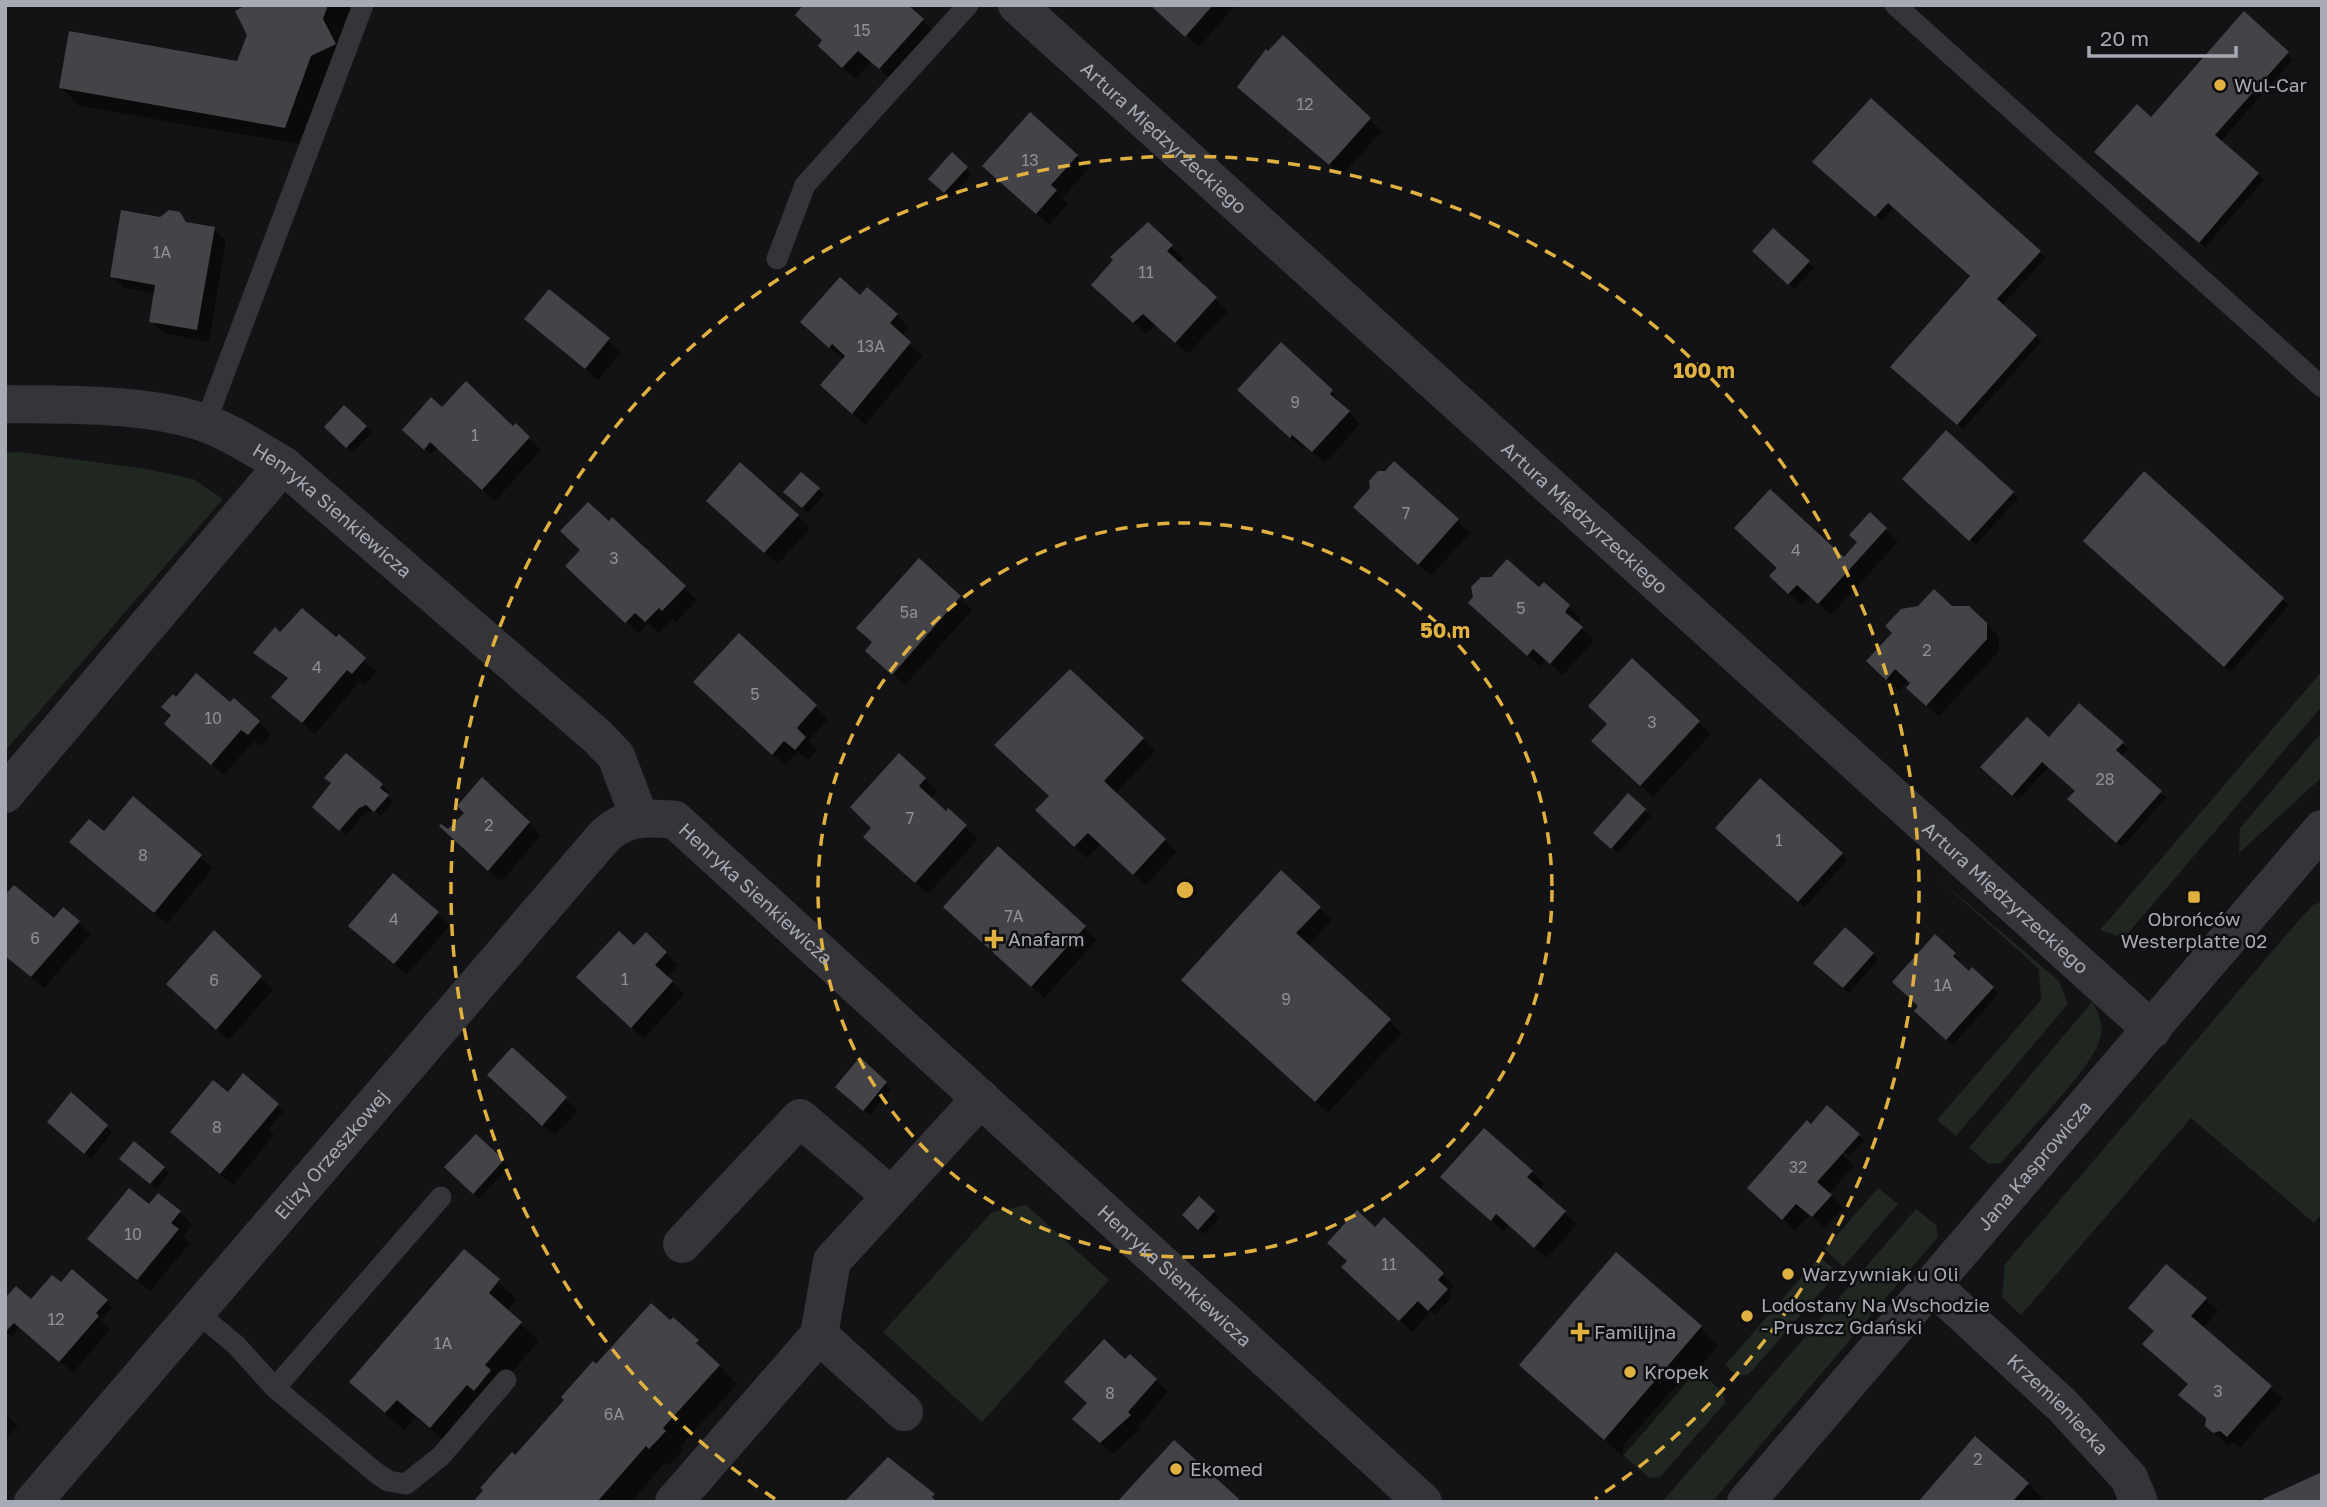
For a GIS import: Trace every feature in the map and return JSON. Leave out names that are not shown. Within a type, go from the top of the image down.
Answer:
[{"type":"street","name":"Artura Międzyrzeckiego","points":[[1017,5],[2152,1030]]},
{"type":"street","name":"Henryka Sienkiewicza","points":[[5,404],[156,413],[205,424],[244,442],[283,465],[617,755],[639,817],[675,820],[1423,1502]]},
{"type":"street","points":[[5,793],[283,465]]},
{"type":"street","name":"Elizy Orzeszkowej","points":[[33,1502],[194,1310],[602,839],[612,828],[639,817]]},
{"type":"street","name":"Jana Kasprowicza","points":[[1746,1502],[2320,835]]},
{"type":"street","points":[[674,1502],[819,1335],[832,1261],[981,1098]]},
{"type":"street","points":[[682,1244],[800,1118],[891,1196]]},
{"type":"street","name":"Krzemieniecka","points":[[1933,1286],[2080,1424],[2129,1478],[2139,1502]]},
{"type":"street","points":[[819,1335],[904,1412]]},
{"type":"lane","points":[[205,424],[363,5]]},
{"type":"lane","points":[[777,259],[805,185],[968,5]]},
{"type":"lane","points":[[1895,5],[2322,387]]},
{"type":"lane","points":[[275,1388],[441,1197]]},
{"type":"lane","points":[[194,1310],[236,1345],[275,1388],[387,1481],[407,1484],[441,1456],[506,1380]]},
{"type":"shaded area","points":[[20,452],[147,469],[193,479],[223,499],[5,751],[5,453]]},
{"type":"shaded area","points":[[2322,671],[2322,706],[2124,938],[2100,930]]},
{"type":"shaded area","points":[[2322,732],[2322,777],[2239,853],[2240,828]]},
{"type":"shaded area","points":[[1932,873],[2059,981],[2068,1004],[1956,1136],[1937,1120],[2041,1000],[2039,969]]},
{"type":"shaded area","points":[[2322,902],[2322,1214],[2314,1223],[2191,1118],[2021,1315],[2002,1297],[2005,1264],[2300,919],[2313,905]]},
{"type":"shaded area","points":[[2092,1002],[2099,1015],[2100,1039],[2084,1068],[2001,1163],[1989,1164],[1969,1148]]},
{"type":"shaded area","points":[[1878,1188],[1898,1204],[1843,1267],[1825,1249]]},
{"type":"shaded area","points":[[1026,1205],[1109,1280],[982,1422],[883,1332],[992,1212]]},
{"type":"shaded area","points":[[1916,1209],[1936,1225],[1938,1237],[1712,1502],[1662,1502]]},
{"type":"shaded area","points":[[1819,1257],[1838,1272],[1749,1374],[1738,1376],[1725,1365]]},
{"type":"shaded area","points":[[1697,1370],[1723,1392],[1725,1403],[1660,1477],[1650,1478],[1623,1455],[1623,1446],[1688,1372]]},
{"type":"building","points":[[246,5],[328,5],[323,19],[336,44],[311,56],[285,128],[59,88],[69,31],[237,61],[247,35],[235,11]]},
{"type":"building","points":[[803,5],[908,5],[924,19],[879,69],[858,51],[842,68],[818,46],[822,40],[795,15]]},
{"type":"building","points":[[1150,5],[1213,5],[1185,37]]},
{"type":"building","points":[[2244,11],[2289,52],[2215,135],[2259,173],[2199,243],[2094,152],[2137,104],[2151,117]]},
{"type":"building","points":[[1283,35],[1371,118],[1329,165],[1237,87],[1266,49],[1268,51]]},
{"type":"building","points":[[1871,98],[2041,251],[1997,299],[2037,335],[1957,425],[1890,367],[1970,276],[1888,203],[1875,217],[1812,162]]},
{"type":"building","points":[[1030,112],[1078,155],[1051,185],[1057,190],[1036,214],[982,166]]},
{"type":"building","points":[[952,152],[968,167],[944,193],[928,179]]},
{"type":"building","points":[[121,210],[160,217],[169,210],[180,212],[186,222],[215,227],[197,330],[149,322],[155,285],[110,277]]},
{"type":"building","points":[[1148,222],[1173,245],[1167,251],[1217,297],[1175,343],[1143,314],[1133,323],[1091,285],[1113,260],[1110,257]]},
{"type":"building","points":[[1773,228],[1810,261],[1788,285],[1752,251]]},
{"type":"building","points":[[840,277],[860,295],[867,287],[898,314],[890,323],[911,342],[852,414],[820,385],[845,356],[832,344],[829,348],[800,322]]},
{"type":"building","points":[[549,289],[610,338],[585,369],[524,319]]},
{"type":"building","points":[[1281,342],[1333,390],[1330,394],[1350,411],[1312,452],[1292,435],[1290,438],[1237,390]]},
{"type":"building","points":[[466,381],[513,426],[516,423],[530,437],[482,490],[430,442],[424,450],[402,430],[431,397],[442,407]]},
{"type":"building","points":[[344,405],[367,426],[346,448],[324,427]]},
{"type":"building","points":[[1946,430],[2014,492],[1969,541],[1902,479]]},
{"type":"building","points":[[1394,461],[1459,519],[1418,565],[1353,507],[1370,488],[1369,481],[1378,471],[1385,471]]},
{"type":"building","points":[[740,462],[799,515],[764,553],[706,501]]},
{"type":"building","points":[[2144,471],[2284,598],[2224,667],[2083,541]]},
{"type":"building","points":[[801,472],[820,488],[802,508],[783,492]]},
{"type":"building","points":[[1770,489],[1844,557],[1857,542],[1849,535],[1870,512],[1887,528],[1818,604],[1797,585],[1788,594],[1769,576],[1777,568],[1734,528]]},
{"type":"building","points":[[588,502],[609,521],[612,517],[686,586],[662,611],[659,608],[645,622],[635,613],[625,623],[565,566],[580,550],[560,531]]},
{"type":"building","points":[[919,558],[961,596],[892,675],[865,651],[872,642],[856,628]]},
{"type":"building","points":[[1507,559],[1539,587],[1544,582],[1570,605],[1565,612],[1583,627],[1550,664],[1533,649],[1527,656],[1468,603],[1473,597],[1471,587],[1481,577],[1491,577]]},
{"type":"building","points":[[1934,589],[1952,606],[1969,606],[1987,623],[1987,639],[1926,706],[1906,688],[1910,683],[1895,669],[1886,680],[1866,661],[1892,633],[1885,626],[1901,609],[1918,606]]},
{"type":"building","points":[[302,608],[336,637],[339,634],[366,658],[352,674],[347,670],[302,723],[271,697],[288,678],[253,653],[275,627],[280,632]]},
{"type":"building","points":[[739,633],[817,705],[797,728],[806,737],[795,750],[784,741],[772,755],[693,682]]},
{"type":"building","points":[[1632,658],[1700,721],[1640,786],[1591,741],[1607,724],[1588,706]]},
{"type":"building","points":[[1070,669],[1144,738],[1104,781],[1166,839],[1133,875],[1088,833],[1074,847],[1035,810],[1049,796],[994,745]]},
{"type":"building","points":[[196,673],[230,702],[234,698],[260,721],[248,735],[241,730],[211,765],[164,724],[171,715],[161,707],[173,694],[176,697]]},
{"type":"building","points":[[2079,703],[2124,742],[2116,750],[2162,791],[2116,843],[2067,799],[2075,791],[2042,762],[2012,796],[1980,767],[2027,717],[2049,737]]},
{"type":"building","points":[[346,753],[383,784],[380,788],[389,795],[374,812],[366,805],[359,808],[339,831],[312,807],[331,783],[324,778]]},
{"type":"building","points":[[899,753],[926,778],[919,786],[946,811],[948,808],[967,825],[915,883],[863,837],[871,828],[850,807]]},
{"type":"building","points":[[482,777],[530,822],[488,871],[439,826],[441,824],[448,829],[464,813],[457,806]]},
{"type":"building","points":[[1760,778],[1843,853],[1798,902],[1715,828]]},
{"type":"building","points":[[1628,793],[1646,809],[1611,849],[1593,833]]},
{"type":"building","points":[[133,796],[202,855],[154,913],[69,842],[89,819],[104,831]]},
{"type":"building","points":[[998,846],[1086,926],[1031,987],[943,907]]},
{"type":"building","points":[[1281,870],[1321,907],[1296,933],[1391,1019],[1315,1102],[1181,980]]},
{"type":"building","points":[[393,873],[439,912],[394,964],[348,926]]},
{"type":"building","points":[[14,885],[54,918],[63,907],[80,921],[31,977],[5,956],[5,895]]},
{"type":"building","points":[[1845,927],[1874,953],[1843,988],[1813,963]]},
{"type":"building","points":[[214,930],[262,976],[216,1030],[166,984]]},
{"type":"building","points":[[619,931],[634,945],[646,932],[667,952],[655,965],[673,981],[631,1028],[576,977]]},
{"type":"building","points":[[1935,934],[1956,953],[1953,956],[1969,971],[1972,967],[1994,987],[1946,1040],[1914,1011],[1918,1006],[1892,982]]},
{"type":"building","points":[[512,1047],[567,1097],[542,1126],[487,1075]]},
{"type":"building","points":[[860,1057],[887,1082],[863,1111],[835,1087]]},
{"type":"building","points":[[243,1073],[279,1104],[220,1174],[170,1132],[213,1080],[228,1092]]},
{"type":"building","points":[[71,1092],[108,1125],[84,1154],[47,1122]]},
{"type":"building","points":[[1827,1105],[1860,1134],[1817,1182],[1832,1195],[1812,1217],[1796,1204],[1782,1220],[1747,1188],[1807,1120],[1811,1124]]},
{"type":"building","points":[[1484,1128],[1533,1171],[1527,1177],[1566,1211],[1534,1248],[1496,1214],[1491,1221],[1440,1177]]},
{"type":"building","points":[[476,1134],[504,1160],[473,1194],[444,1167]]},
{"type":"building","points":[[134,1141],[165,1167],[150,1184],[119,1159]]},
{"type":"building","points":[[129,1188],[149,1204],[158,1193],[181,1211],[171,1223],[179,1229],[137,1280],[87,1239]]},
{"type":"building","points":[[1199,1196],[1215,1211],[1198,1230],[1182,1215]]},
{"type":"building","points":[[1357,1210],[1375,1227],[1384,1217],[1444,1273],[1438,1280],[1448,1289],[1428,1311],[1418,1301],[1399,1321],[1341,1267],[1347,1261],[1327,1243]]},
{"type":"building","points":[[464,1249],[500,1279],[489,1293],[522,1322],[485,1365],[491,1370],[474,1391],[467,1385],[430,1428],[397,1400],[385,1413],[349,1382]]},
{"type":"building","points":[[1616,1252],[1702,1326],[1604,1440],[1519,1365]]},
{"type":"building","points":[[2166,1264],[2207,1298],[2191,1316],[2272,1386],[2227,1437],[2220,1431],[2213,1433],[2205,1426],[2206,1418],[2178,1395],[2188,1384],[2142,1344],[2154,1331],[2128,1308]]},
{"type":"building","points":[[72,1269],[108,1300],[96,1313],[99,1316],[59,1362],[14,1323],[5,1332],[5,1298],[16,1286],[31,1299],[52,1275],[61,1282]]},
{"type":"building","points":[[651,1303],[670,1320],[673,1317],[699,1340],[696,1343],[720,1365],[663,1428],[666,1431],[649,1449],[646,1446],[597,1502],[473,1502],[483,1490],[480,1488],[512,1452],[515,1455],[564,1400],[561,1397],[593,1361],[596,1364]]},
{"type":"building","points":[[1104,1339],[1125,1359],[1130,1354],[1157,1379],[1128,1412],[1131,1415],[1100,1443],[1072,1419],[1087,1403],[1064,1382]]},
{"type":"building","points":[[1975,1436],[2029,1483],[2012,1502],[1918,1502]]},
{"type":"building","name":"Ekomed","points":[[1174,1440],[1239,1499],[1236,1502],[1117,1502]]},
{"type":"building","points":[[888,1457],[935,1494],[932,1497],[937,1502],[844,1502]]},
{"type":"building","points":[[2322,1472],[2322,1502],[2264,1502],[2263,1499]]},
{"type":"place","name":"Wul-Car","points":[[2220,85]]},
{"type":"place","name":"Obrońców Westerplatte 02","points":[[2194,897]]},
{"type":"place","name":"Anafarm","points":[[994,939]]},
{"type":"place","name":"Warzywniak u Oli","points":[[1788,1274]]},
{"type":"place","name":"Lodostany Na Wschodzie - Pruszcz Gdański","points":[[1747,1316]]},
{"type":"place","name":"Familijna","points":[[1580,1332]]},
{"type":"place","name":"Kropek","points":[[1630,1372]]},
{"type":"place","name":"Ekomed","points":[[1176,1469]]}]
